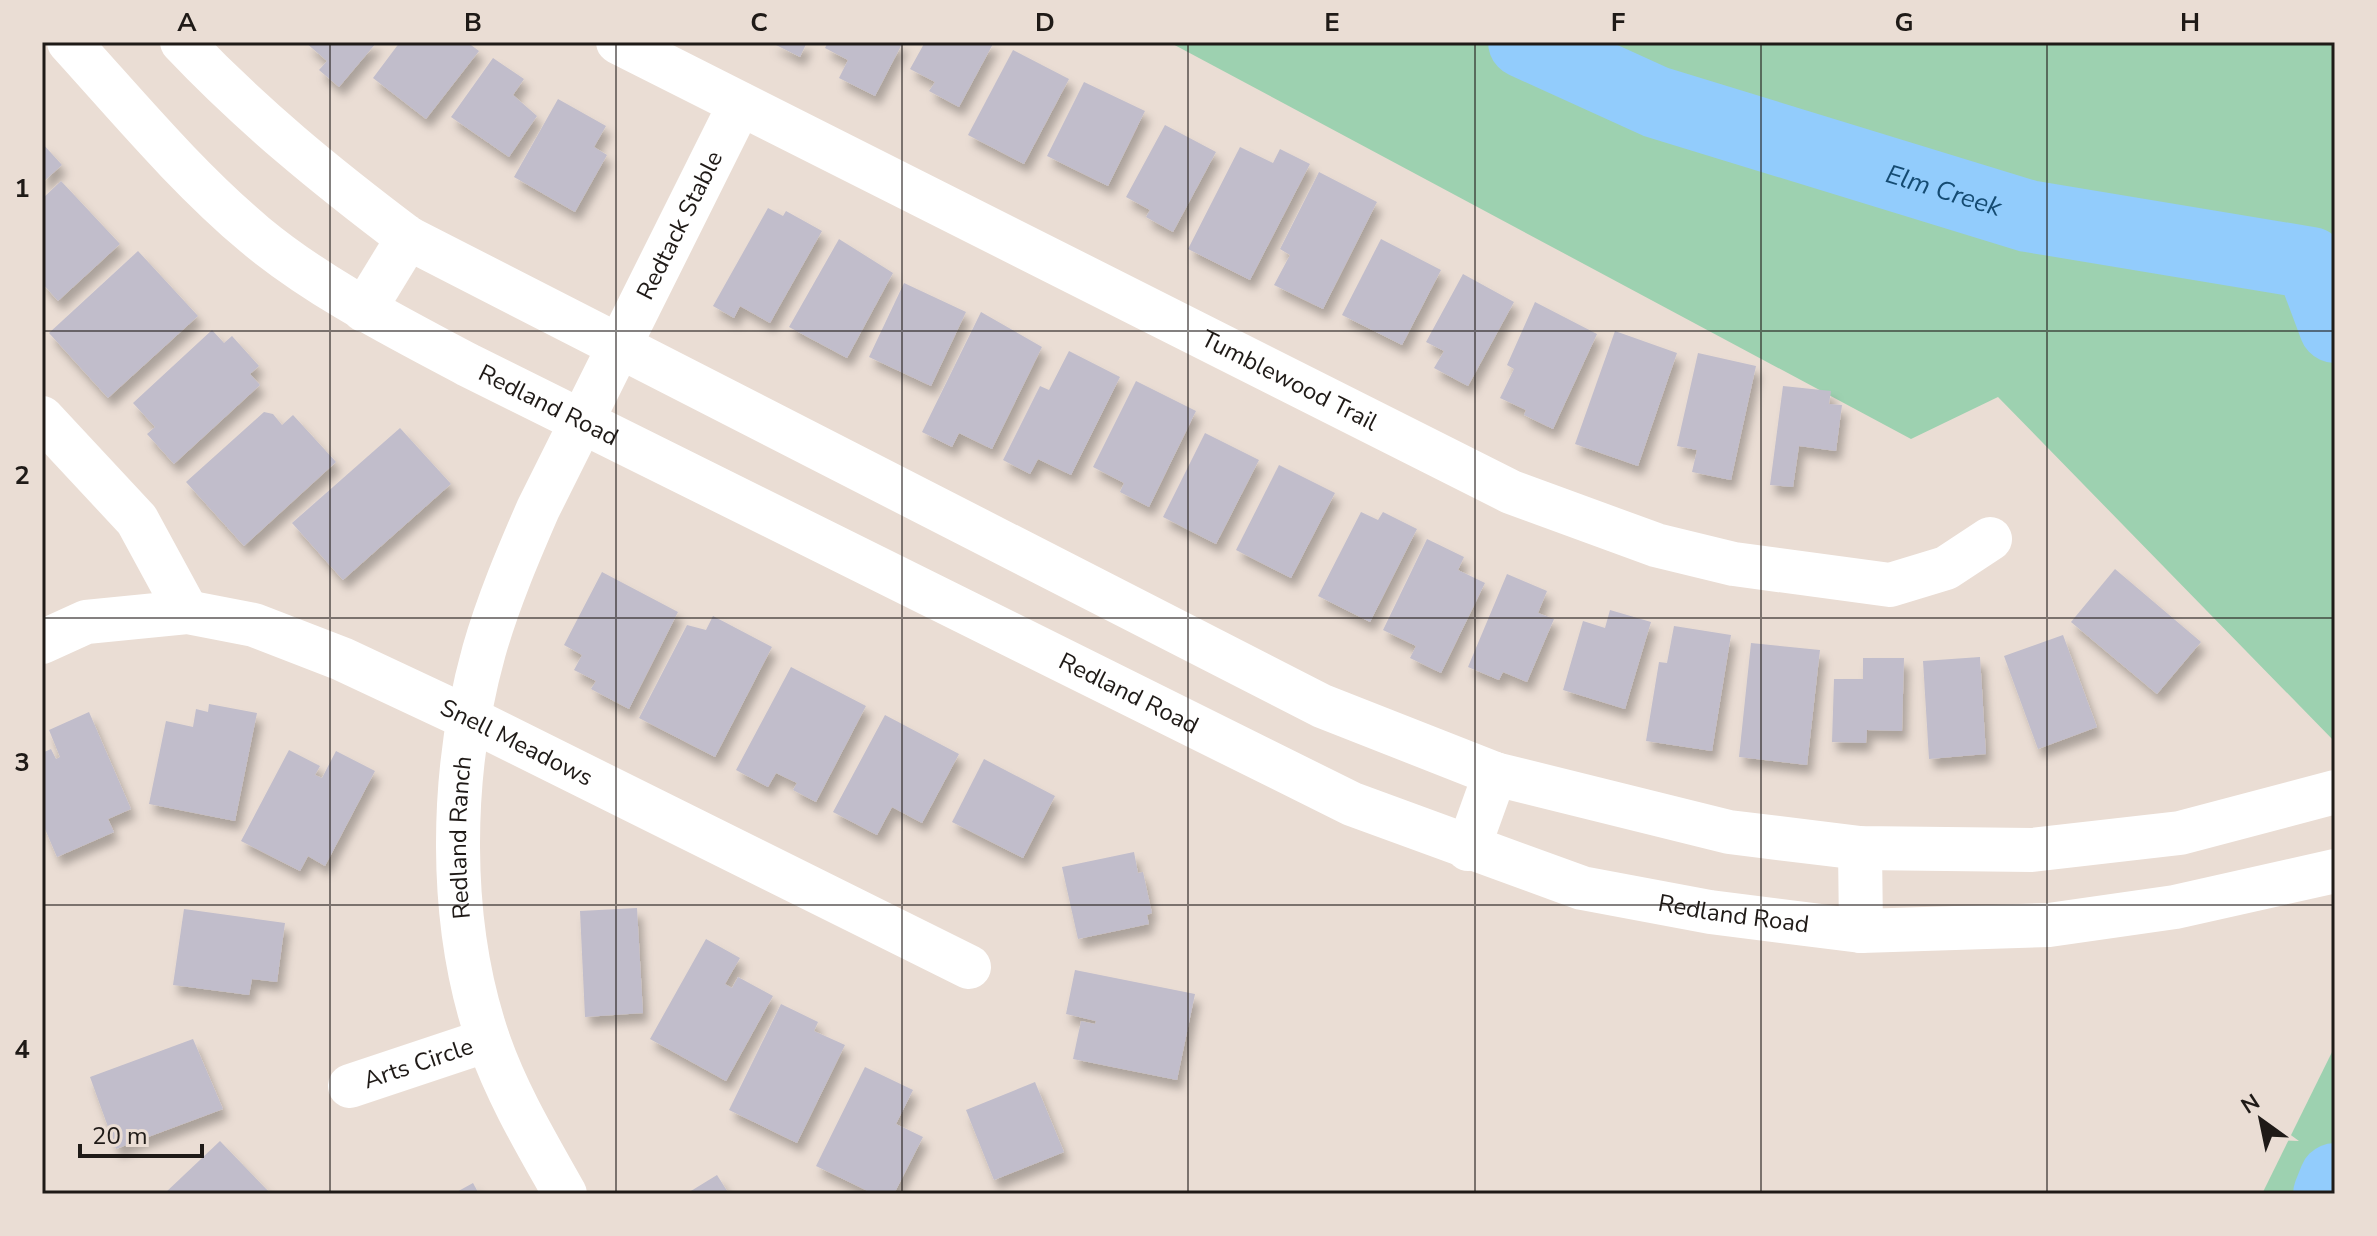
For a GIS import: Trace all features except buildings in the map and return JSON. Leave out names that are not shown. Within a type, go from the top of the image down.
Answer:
[{"type":"main road","name":"Redland Road","points":[[69,42],[195,177],[256,236],[364,310],[468,365],[1352,804],[1468,849],[1582,888],[1710,912],[1861,931],[2049,925],[2175,907],[2335,871]]},
{"type":"main road","points":[[182,42],[240,103],[301,158],[408,238],[1322,706],[1495,774],[1729,832],[1860,848],[2032,850],[2180,833],[2335,792]]},
{"type":"main road","name":"Tumblewood Trail","points":[[618,42],[1511,492],[1656,545],[1734,564],[1890,585],[1946,568],[1990,539]]},
{"type":"main road","name":"Redtack Stable","points":[[618,348],[740,104]]},
{"type":"main road","points":[[364,310],[408,238]]},
{"type":"main road","name":"Redland Ranch","points":[[565,1194],[515,1107],[488,1040],[469,959],[460,887],[459,814],[470,719],[484,652],[510,575],[618,348]]},
{"type":"main road","points":[[42,418],[137,520],[187,612]]},
{"type":"main road","name":"Snell Meadows","points":[[42,642],[86,622],[187,612],[254,625],[342,659],[470,719],[969,967]]},
{"type":"main road","points":[[1468,849],[1495,774]]},
{"type":"main road","points":[[1860,848],[1861,931]]},
{"type":"main road","name":"Arts Circle","points":[[350,1086],[488,1040]]},
{"type":"green space","points":[[1169,42],[2335,42],[2335,742],[1998,397],[1911,439]]},
{"type":"green space","points":[[2335,1046],[2335,1194],[2262,1194]]},
{"type":"waterway","name":"Elm Creek","points":[[1524,42],[1656,102],[2028,216],[2311,263],[2335,327]]},
{"type":"waterway","name":"Elm Creek","points":[[2329,1194],[2335,1179]]}]
